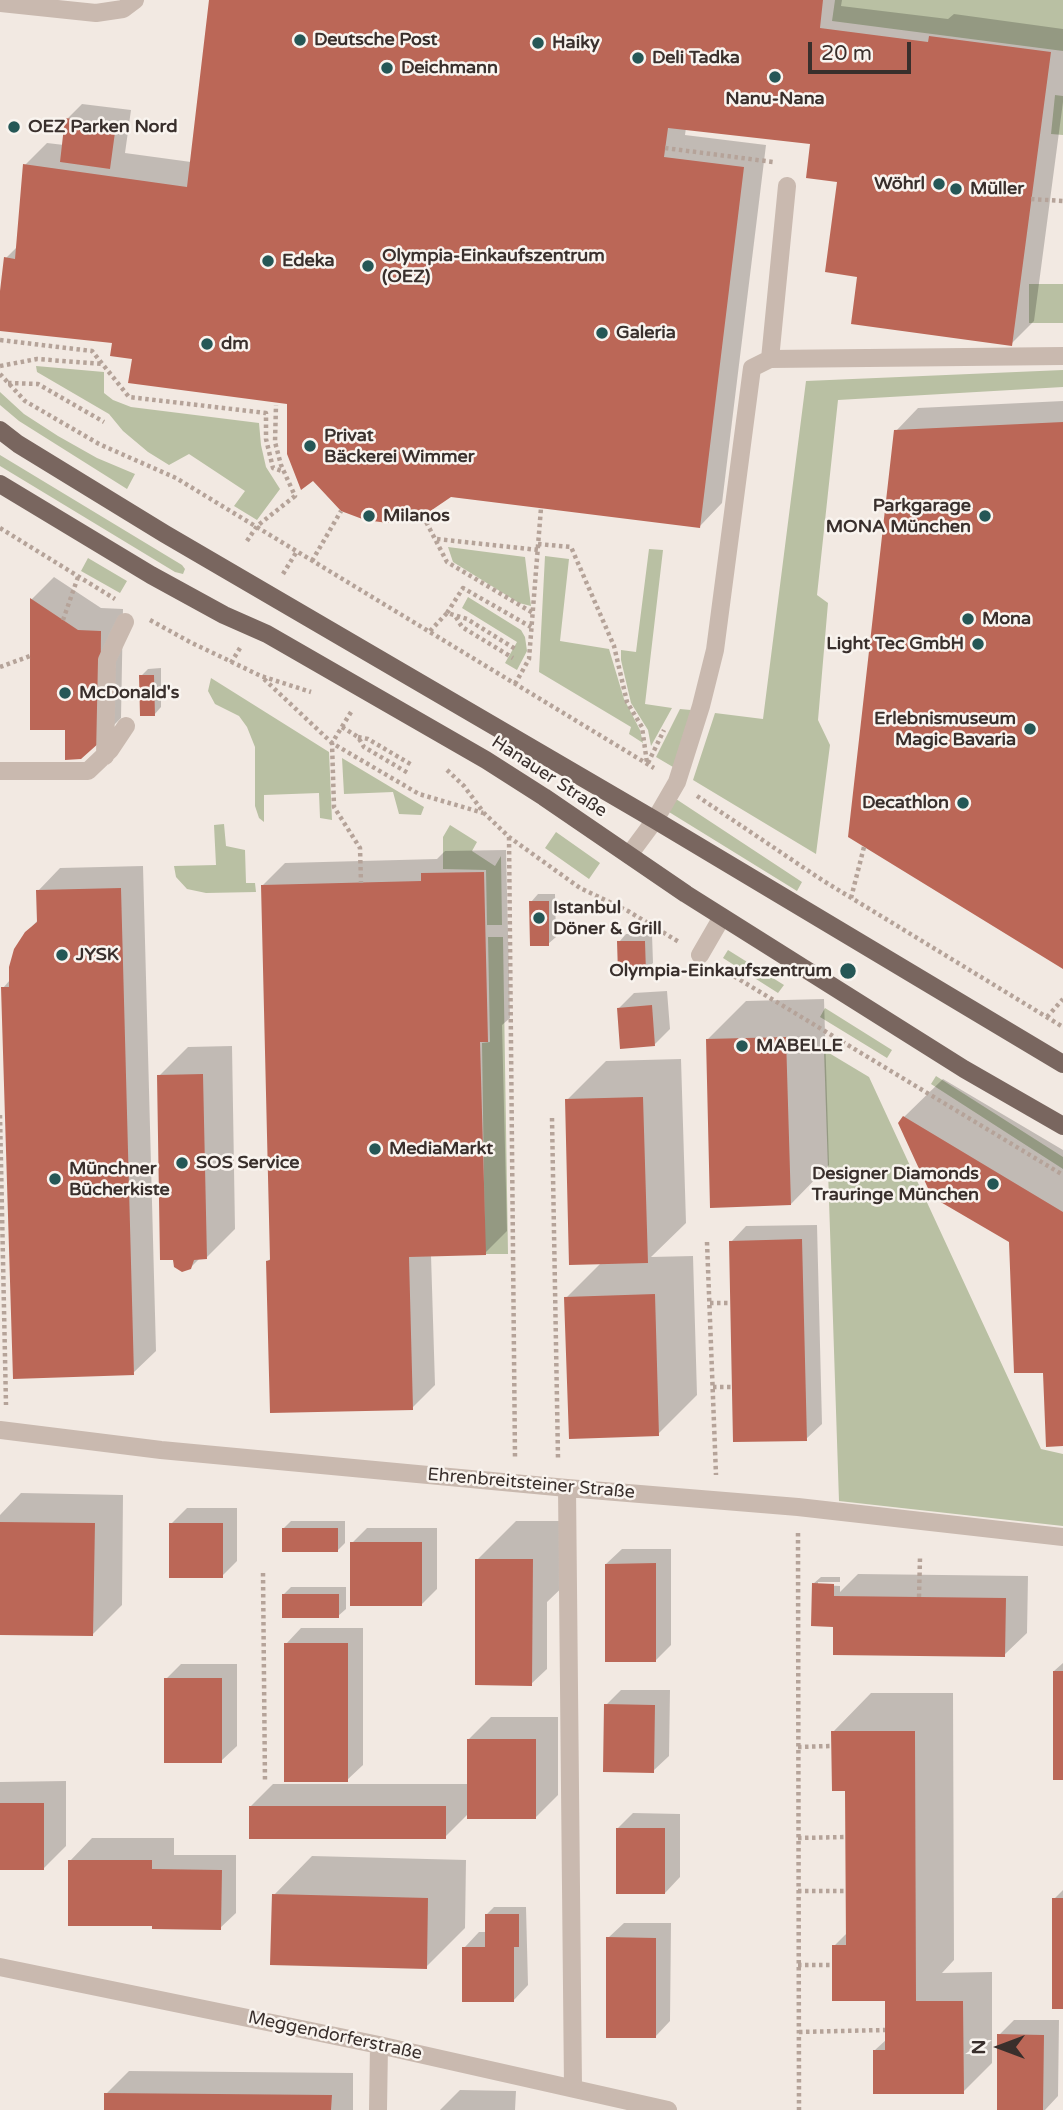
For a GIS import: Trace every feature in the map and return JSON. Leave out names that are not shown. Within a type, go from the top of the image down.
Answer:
[{"type":"main road","name":"Hanauer Straße","points":[[0,430],[18,444],[165,534],[1063,1064]]},
{"type":"main road","name":"Hanauer Straße","points":[[0,484],[140,568],[224,615],[267,634],[486,760],[722,917],[964,1069],[1063,1126]]},
{"type":"street","points":[[0,3],[96,13],[123,9],[135,0]]},
{"type":"street","points":[[770,359],[787,186]]},
{"type":"street","points":[[629,855],[654,821],[677,782],[701,706],[715,650],[752,368],[770,359],[1063,356]]},
{"type":"street","points":[[105,756],[107,660],[125,622]]},
{"type":"street","points":[[0,771],[88,771],[105,756],[126,726]]},
{"type":"street","points":[[700,955],[722,917]]},
{"type":"street","name":"Ehrenbreitsteiner Straße","points":[[0,1430],[161,1450],[798,1507],[1063,1537]]},
{"type":"street","points":[[567,1488],[573,2087]]},
{"type":"street","name":"Meggendorferstraße","points":[[0,1967],[379,2045],[668,2110]]},
{"type":"street","points":[[377,2110],[379,2045]]},
{"type":"path","points":[[665,148],[777,163]]},
{"type":"path","points":[[1031,199],[1063,201]]},
{"type":"path","points":[[0,340],[92,351],[129,397],[266,413],[266,439],[273,468],[285,472]]},
{"type":"path","points":[[0,366],[37,359],[104,364]]},
{"type":"path","points":[[0,374],[25,401],[99,444],[176,478],[297,551]]},
{"type":"path","points":[[8,383],[38,384],[104,422]]},
{"type":"path","points":[[247,541],[257,526],[295,496],[275,442],[276,405]]},
{"type":"path","points":[[515,684],[528,659],[541,508]]},
{"type":"path","points":[[312,561],[341,511]]},
{"type":"path","points":[[423,516],[447,562],[533,612]]},
{"type":"path","points":[[436,539],[571,547],[614,646],[627,702],[642,727],[647,763]]},
{"type":"path","points":[[63,620],[78,576]]},
{"type":"path","points":[[430,631],[447,613],[463,588],[531,627]]},
{"type":"path","points":[[447,613],[456,618],[467,619],[517,650]]},
{"type":"path","points":[[456,618],[462,627],[513,659]]},
{"type":"path","points":[[0,667],[30,656]]},
{"type":"path","points":[[261,677],[332,743],[419,794],[484,813],[509,837],[580,888],[628,911],[1063,1175]]},
{"type":"path","points":[[355,705],[332,743],[334,807],[360,848],[361,883]]},
{"type":"path","points":[[342,727],[412,765]]},
{"type":"path","points":[[358,737],[364,747],[408,773]]},
{"type":"path","points":[[509,837],[515,1483]]},
{"type":"path","points":[[851,898],[864,846]]},
{"type":"path","points":[[1048,1017],[1063,999]]},
{"type":"path","points":[[0,1115],[6,1408]]},
{"type":"path","points":[[552,1118],[558,1458]]},
{"type":"path","points":[[707,1242],[716,1476]]},
{"type":"path","points":[[710,1303],[730,1303]]},
{"type":"path","points":[[713,1387],[732,1387]]},
{"type":"path","points":[[798,1507],[799,2110]]},
{"type":"path","points":[[919,1597],[920,1558]]},
{"type":"path","points":[[263,1573],[265,1783]]},
{"type":"path","points":[[798,1747],[831,1746]]},
{"type":"path","points":[[798,1838],[846,1837]]},
{"type":"path","points":[[798,1891],[846,1891]]},
{"type":"path","points":[[798,1965],[832,1965]]},
{"type":"path","points":[[799,2032],[885,2030]]},
{"type":"green space","points":[[835,0],[1063,0],[1063,51],[832,21]]},
{"type":"green space","points":[[1055,95],[1063,96],[1063,135],[1051,134]]},
{"type":"green space","points":[[1029,284],[1063,284],[1063,323],[1029,323]]},
{"type":"green space","points":[[36,366],[104,372],[104,393],[131,407],[259,423],[266,467],[280,489],[257,520],[234,506],[245,491],[189,454],[169,465],[123,431],[109,414],[37,372]]},
{"type":"green space","points":[[1063,370],[1063,387],[838,400],[817,595],[828,603],[818,720],[830,745],[816,854],[693,780],[715,713],[763,719],[806,381]]},
{"type":"green space","points":[[0,392],[24,414],[58,436],[97,458],[135,474],[127,489],[19,421],[0,405]]},
{"type":"green space","points":[[0,455],[182,565],[185,569],[183,574],[175,572],[0,466]]},
{"type":"green space","points":[[448,547],[525,557],[531,606],[519,603],[453,562]]},
{"type":"green space","points":[[649,549],[663,550],[645,704],[672,708],[651,746],[648,730],[631,703],[621,660],[621,650],[636,652]]},
{"type":"green space","points":[[545,556],[569,559],[560,641],[609,649],[624,699],[640,730],[643,743],[629,734],[631,727],[539,672]]},
{"type":"green space","points":[[88,558],[127,581],[120,593],[81,571]]},
{"type":"green space","points":[[468,597],[521,630],[527,651],[517,670],[505,663],[517,642],[462,608]]},
{"type":"green space","points":[[211,678],[329,752],[332,820],[320,818],[319,793],[264,795],[264,822],[259,818],[255,806],[255,747],[239,716],[215,704],[208,691]]},
{"type":"green space","points":[[680,709],[691,710],[673,767],[656,757]]},
{"type":"green space","points":[[342,758],[424,807],[421,815],[399,814],[393,792],[344,794]]},
{"type":"green space","points":[[676,799],[802,882],[797,891],[669,812]]},
{"type":"green space","points":[[224,824],[226,846],[245,850],[246,883],[255,883],[256,892],[206,893],[187,889],[176,877],[174,866],[216,865],[214,825]]},
{"type":"green space","points":[[450,825],[477,842],[472,851],[495,866],[501,856],[502,925],[487,925],[486,870],[443,869],[443,837]]},
{"type":"green space","points":[[556,832],[600,863],[589,879],[545,848]]},
{"type":"green space","points":[[488,937],[503,937],[508,1254],[485,1254],[482,1043],[490,1042]]},
{"type":"green space","points":[[728,950],[784,985],[778,993],[723,958]]},
{"type":"green space","points":[[825,1008],[892,1050],[887,1058],[820,1017]]},
{"type":"green space","points":[[824,1050],[869,1077],[1041,1449],[1063,1454],[1063,1526],[839,1501]]},
{"type":"green space","points":[[936,1076],[1063,1157],[1063,1169],[931,1084]]},
{"type":"building","name":"Olympia-Einkaufszentrum (OEZ)","points":[[209,0],[823,0],[820,28],[928,42],[929,36],[1051,52],[1012,346],[851,324],[857,277],[825,272],[837,182],[806,178],[810,144],[668,128],[664,157],[744,167],[700,528],[451,497],[423,516],[407,521],[388,523],[365,520],[341,511],[313,481],[301,490],[287,454],[287,404],[128,383],[132,359],[110,356],[112,343],[0,331],[0,291],[4,257],[15,259],[23,164],[187,187]]},
{"type":"building","points":[[65,118],[116,125],[110,169],[60,162]]},
{"type":"building","name":"Mona","points":[[1063,422],[1063,969],[848,837],[894,430]]},
{"type":"building","name":"McDonald's","points":[[30,598],[78,630],[101,631],[100,742],[81,759],[65,760],[65,730],[30,730]]},
{"type":"building","points":[[139,675],[154,675],[155,716],[140,716]]},
{"type":"building","name":"MediaMarkt","points":[[484,872],[488,1042],[480,1042],[486,1255],[409,1257],[413,1410],[270,1413],[266,1261],[270,1260],[261,885],[421,881],[421,873]]},
{"type":"building","points":[[121,888],[134,1375],[13,1379],[1,987],[9,987],[9,967],[14,949],[25,932],[37,922],[36,890]]},
{"type":"building","points":[[529,901],[549,901],[549,946],[530,946]]},
{"type":"building","points":[[617,941],[645,941],[646,973],[618,973]]},
{"type":"building","points":[[652,1005],[655,1046],[620,1049],[617,1008]]},
{"type":"building","points":[[786,1037],[791,1205],[710,1208],[706,1039]]},
{"type":"building","name":"SOS Service","points":[[203,1074],[207,1259],[194,1260],[191,1269],[182,1272],[174,1267],[173,1260],[160,1260],[157,1075]]},
{"type":"building","points":[[643,1097],[648,1263],[569,1265],[565,1099]]},
{"type":"building","points":[[903,1116],[1063,1212],[1063,1446],[1046,1447],[1043,1373],[1014,1373],[1009,1242],[932,1197],[898,1123]]},
{"type":"building","points":[[802,1239],[807,1441],[733,1442],[729,1241]]},
{"type":"building","points":[[655,1294],[659,1436],[569,1439],[564,1297]]},
{"type":"building","points":[[0,1522],[95,1523],[93,1636],[0,1635]]},
{"type":"building","points":[[169,1523],[223,1523],[223,1578],[169,1578]]},
{"type":"building","points":[[282,1528],[338,1528],[338,1552],[282,1552]]},
{"type":"building","points":[[350,1542],[422,1542],[422,1606],[350,1606]]},
{"type":"building","points":[[475,1559],[533,1559],[532,1686],[475,1685]]},
{"type":"building","points":[[656,1563],[656,1662],[605,1662],[605,1564]]},
{"type":"building","points":[[812,1583],[834,1584],[834,1596],[1006,1598],[1005,1657],[833,1655],[833,1627],[811,1626]]},
{"type":"building","points":[[282,1594],[339,1594],[339,1618],[282,1618]]},
{"type":"building","points":[[284,1643],[348,1643],[348,1782],[284,1782]]},
{"type":"building","points":[[1053,1671],[1063,1671],[1063,1780],[1053,1780]]},
{"type":"building","points":[[164,1678],[222,1678],[222,1763],[164,1763]]},
{"type":"building","points":[[604,1704],[655,1705],[654,1773],[603,1772]]},
{"type":"building","points":[[831,1731],[915,1731],[916,2001],[963,2001],[964,2094],[873,2094],[873,2050],[885,2050],[885,2001],[832,2001],[832,1945],[846,1945],[845,1791],[832,1791]]},
{"type":"building","points":[[467,1739],[536,1739],[536,1819],[467,1819]]},
{"type":"building","points":[[0,1803],[44,1803],[44,1870],[0,1870]]},
{"type":"building","points":[[249,1806],[446,1806],[446,1839],[249,1839]]},
{"type":"building","points":[[616,1828],[665,1828],[665,1894],[616,1894]]},
{"type":"building","points":[[68,1860],[152,1860],[152,1869],[222,1870],[221,1930],[152,1929],[152,1926],[68,1926]]},
{"type":"building","points":[[272,1894],[428,1898],[427,1969],[270,1965]]},
{"type":"building","points":[[1052,1898],[1063,1898],[1063,2009],[1052,2009]]},
{"type":"building","points":[[485,1914],[519,1914],[519,1947],[514,1947],[514,2002],[462,2002],[462,1947],[485,1947]]},
{"type":"building","points":[[606,1937],[656,1938],[656,2038],[606,2038]]},
{"type":"building","points":[[997,2034],[1044,2035],[1043,2110],[997,2110]]},
{"type":"building","points":[[104,2093],[332,2095],[331,2110],[104,2110]]},
{"type":"place","name":"Deutsche Post","points":[[300,40]]},
{"type":"place","name":"Haiky","points":[[538,43]]},
{"type":"place","name":"Deli Tadka","points":[[638,58]]},
{"type":"place","name":"Deichmann","points":[[387,68]]},
{"type":"place","name":"Nanu-Nana","points":[[775,77]]},
{"type":"place","name":"OEZ Parken Nord","points":[[14,127]]},
{"type":"place","name":"Wöhrl","points":[[939,184]]},
{"type":"place","name":"Müller","points":[[956,189]]},
{"type":"place","name":"Edeka","points":[[268,261]]},
{"type":"place","name":"Olympia-Einkaufszentrum (OEZ)","points":[[368,266]]},
{"type":"place","name":"Galeria","points":[[602,333]]},
{"type":"place","name":"dm","points":[[207,344]]},
{"type":"place","name":"Privat Bäckerei Wimmer","points":[[310,446]]},
{"type":"place","name":"Milanos","points":[[369,516]]},
{"type":"place","name":"Parkgarage MONA München","points":[[985,516]]},
{"type":"place","name":"Mona","points":[[968,619]]},
{"type":"place","name":"Light Tec GmbH","points":[[978,644]]},
{"type":"place","name":"McDonald's","points":[[65,693]]},
{"type":"place","name":"Erlebnismuseum Magic Bavaria","points":[[1030,729]]},
{"type":"place","name":"Decathlon","points":[[963,803]]},
{"type":"place","name":"Istanbul Döner & Grill","points":[[539,918]]},
{"type":"place","name":"JYSK","points":[[62,955]]},
{"type":"place","name":"Olympia-Einkaufszentrum","points":[[848,971]]},
{"type":"place","name":"MABELLE","points":[[742,1046]]},
{"type":"place","name":"MediaMarkt","points":[[375,1149]]},
{"type":"place","name":"SOS Service","points":[[182,1163]]},
{"type":"place","name":"Münchner Bücherkiste","points":[[55,1179]]},
{"type":"place","name":"Designer Diamonds Trauringe München","points":[[993,1184]]}]
